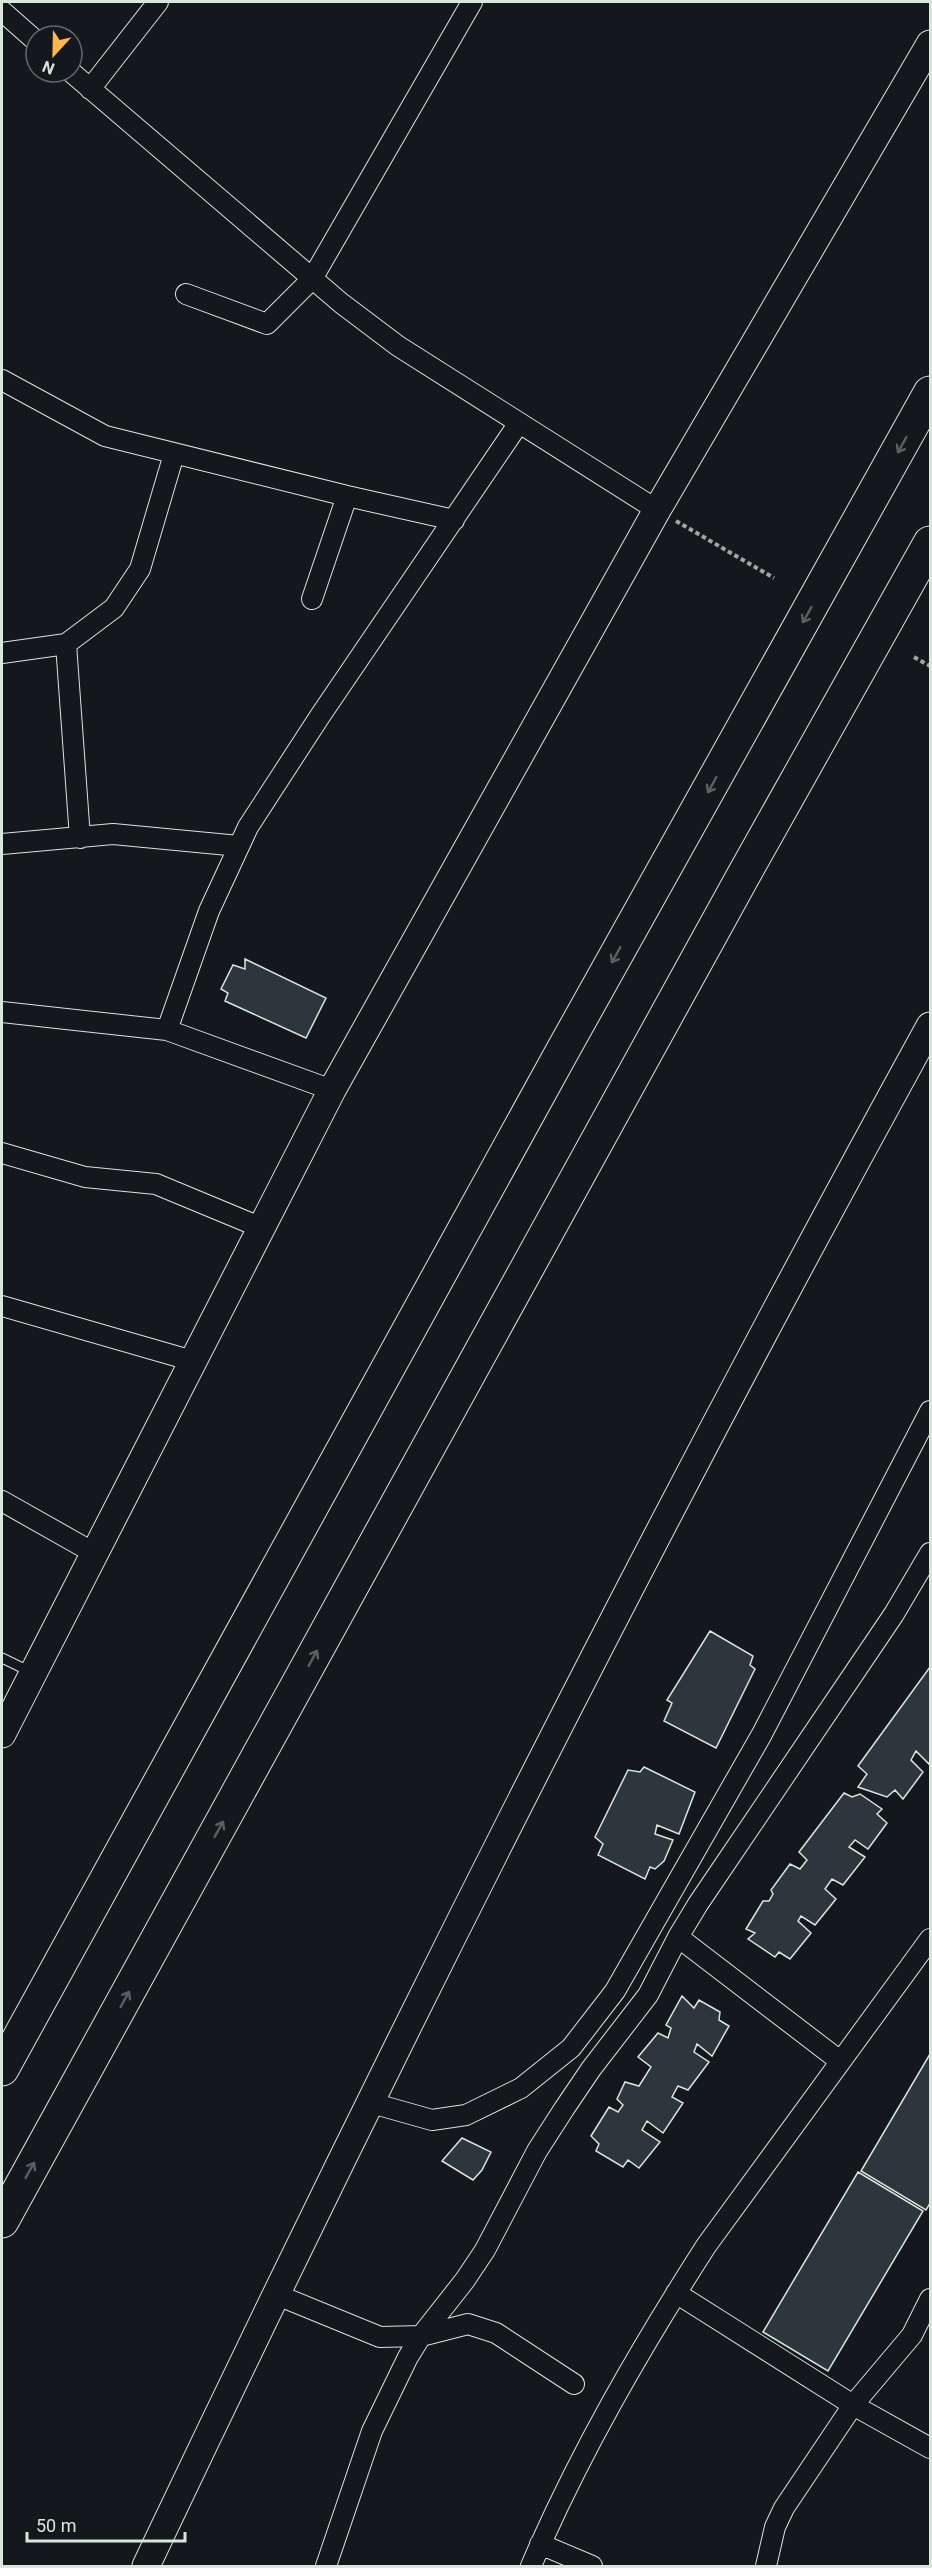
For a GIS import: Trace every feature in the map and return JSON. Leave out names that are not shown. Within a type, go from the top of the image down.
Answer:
[{"type":"highway","points":[[2,2069],[563,1050],[930,393]]},
{"type":"highway","points":[[2,2221],[736,889],[930,543]]},
{"type":"street","points":[[90,89],[158,2]]},
{"type":"street","points":[[186,294],[267,324],[312,279],[472,2]]},
{"type":"street","points":[[2,11],[24,30]]},
{"type":"street","points":[[2,1734],[332,1090],[657,510],[930,44]]},
{"type":"street","points":[[84,84],[312,279],[398,346],[657,510]]},
{"type":"street","points":[[2,380],[105,436],[454,520]]},
{"type":"street","points":[[167,1030],[209,911],[248,827],[320,716],[519,423]]},
{"type":"street","points":[[2,653],[66,644],[114,608],[140,569],[174,454]]},
{"type":"street","points":[[312,599],[348,496]]},
{"type":"street","points":[[66,644],[80,838]]},
{"type":"street","points":[[2,844],[114,834],[239,846]]},
{"type":"street","points":[[2,1012],[167,1030],[332,1090]]},
{"type":"street","points":[[146,2566],[368,2102],[563,1716],[799,1265],[930,1026]]},
{"type":"street","points":[[2,1153],[85,1177],[156,1184],[262,1228]]},
{"type":"street","points":[[2,1306],[64,1326],[193,1361]]},
{"type":"street","points":[[368,2102],[432,2120],[466,2115],[521,2088],[571,2048],[615,1991],[762,1734],[930,1411]]},
{"type":"street","points":[[2,1501],[94,1553]]},
{"type":"street","points":[[326,2566],[372,2431],[408,2357],[485,2250],[537,2151],[591,2069],[648,1995],[678,1937],[894,1614],[930,1553]]},
{"type":"street","points":[[678,1937],[840,2061]]},
{"type":"street","points":[[531,2566],[612,2400],[676,2293],[706,2246],[930,1939]]},
{"type":"street","points":[[676,2293],[853,2405],[930,2448]]},
{"type":"street","points":[[275,2294],[380,2337],[421,2336],[468,2324],[496,2333],[574,2384]]},
{"type":"street","points":[[766,2566],[775,2527],[784,2508],[853,2405],[912,2335],[930,2299]]},
{"type":"street","points":[[540,2544],[592,2566]]},
{"type":"lane","points":[[2,1658],[33,1673]]},
{"type":"path","points":[[657,510],[774,578]]},
{"type":"path","points":[[914,657],[930,666]]},
{"type":"building","points":[[245,959],[326,998],[306,1038],[225,1001],[228,993],[221,989],[233,965],[245,969]]},
{"type":"building","points":[[710,1631],[753,1656],[750,1665],[755,1669],[716,1748],[664,1721],[672,1703],[667,1700]]},
{"type":"building","points":[[930,1667],[929,1764],[916,1751],[911,1760],[923,1772],[903,1799],[895,1790],[887,1797],[858,1787],[867,1774],[858,1766]]},
{"type":"building","points":[[644,1767],[695,1792],[679,1834],[657,1825],[655,1834],[673,1840],[664,1861],[655,1869],[650,1867],[645,1879],[598,1855],[603,1844],[595,1837],[628,1770],[640,1772]]},
{"type":"building","points":[[844,1793],[852,1797],[860,1794],[882,1809],[877,1814],[887,1823],[868,1849],[855,1840],[849,1847],[865,1857],[843,1885],[832,1879],[825,1889],[836,1899],[815,1925],[801,1916],[798,1921],[811,1933],[790,1959],[779,1952],[775,1957],[748,1939],[755,1933],[746,1929],[763,1901],[769,1901],[773,1894],[771,1890],[790,1864],[800,1869],[807,1860],[799,1852]]},
{"type":"building","points":[[682,1996],[694,2008],[699,2000],[720,2012],[719,2020],[729,2026],[712,2056],[697,2044],[694,2052],[709,2062],[688,2090],[678,2086],[672,2097],[683,2103],[663,2133],[647,2121],[642,2130],[660,2142],[639,2168],[628,2160],[623,2167],[596,2151],[599,2144],[591,2136],[609,2107],[618,2112],[623,2105],[617,2099],[625,2082],[639,2086],[651,2067],[638,2057],[658,2033],[668,2038],[671,2028],[666,2025]]},
{"type":"building","points":[[930,2054],[930,2203],[926,2210],[861,2171]]},
{"type":"building","points":[[462,2138],[491,2152],[482,2170],[473,2180],[442,2161]]},
{"type":"building","points":[[858,2172],[923,2211],[828,2371],[763,2332]]}]
